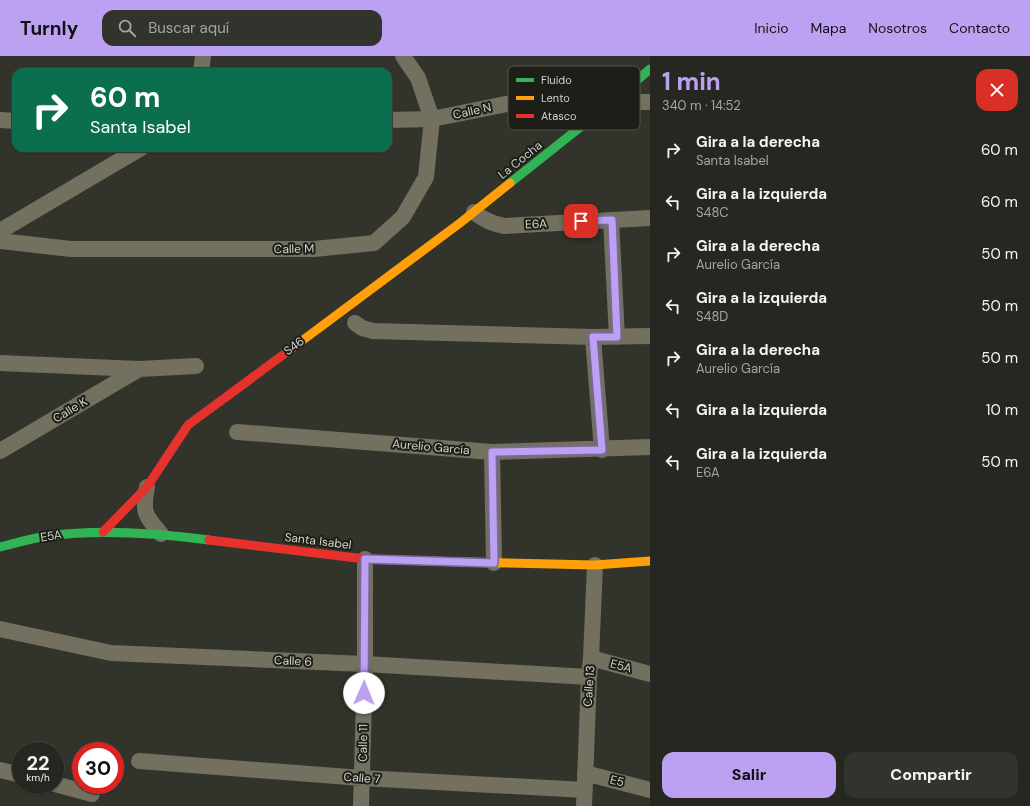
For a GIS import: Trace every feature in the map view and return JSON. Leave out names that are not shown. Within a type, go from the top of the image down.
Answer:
[{"type":"street","points":[[202,68],[203,56]]},
{"type":"street","name":"Calle M","points":[[0,241],[71,248],[314,249],[374,243],[403,217],[426,177],[432,119],[418,78],[403,56]]},
{"type":"street","name":"La Cocha","points":[[640,78],[650,69]]},
{"type":"street","name":"Calle N","points":[[392,120],[432,119],[508,104]]},
{"type":"street","points":[[0,120],[12,121]]},
{"type":"street","name":"La Cocha","points":[[460,223],[577,130]]},
{"type":"street","points":[[0,231],[134,152]]},
{"type":"street","name":"E6A","points":[[474,212],[492,224],[504,226],[650,218]]},
{"type":"street","points":[[612,220],[617,337]]},
{"type":"street","name":"S46","points":[[103,532],[147,488],[188,425],[460,223]]},
{"type":"street","points":[[355,323],[362,328],[373,331],[593,337],[650,336]]},
{"type":"street","points":[[593,337],[602,450]]},
{"type":"street","name":"Calle K","points":[[0,363],[139,369],[196,366]]},
{"type":"street","name":"Calle K","points":[[0,451],[139,369]]},
{"type":"street","name":"Aurelio García","points":[[237,432],[492,452],[602,450],[650,447]]},
{"type":"street","points":[[492,452],[494,563]]},
{"type":"street","name":"S46","points":[[147,488],[144,505],[149,520],[161,534]]},
{"type":"street","name":"Santa Isabel","points":[[103,532],[161,534],[365,559],[595,565],[650,561]]},
{"type":"street","name":"E5A","points":[[0,547],[47,536],[103,532]]},
{"type":"street","name":"Calle 11","points":[[361,806],[365,664],[365,559]]},
{"type":"street","name":"Calle 13","points":[[584,806],[595,565]]},
{"type":"street","name":"Calle 6","points":[[0,628],[111,653],[365,664],[589,677]]},
{"type":"street","name":"E5A","points":[[591,658],[650,674]]},
{"type":"street","name":"Calle 7","points":[[139,761],[362,778],[585,790]]},
{"type":"street","points":[[0,770],[12,773]]},
{"type":"street","name":"E5","points":[[585,773],[650,790]]},
{"type":"traffic: fast","points":[[640,78],[650,69]]},
{"type":"traffic: fast","points":[[510,183],[577,130]]},
{"type":"traffic: fast","points":[[0,547],[42,537],[108,532],[169,535],[209,540]]},
{"type":"traffic: slow","points":[[295,346],[460,223],[510,183]]},
{"type":"traffic: slow","points":[[462,562],[595,565],[650,561]]},
{"type":"traffic: jam","points":[[103,532],[147,487],[188,425],[295,346]]},
{"type":"traffic: jam","points":[[209,540],[365,559],[462,562]]},
{"type":"route","points":[[364,693],[365,559],[494,563],[492,452],[602,450],[593,337],[617,337],[612,220],[581,221]]}]
